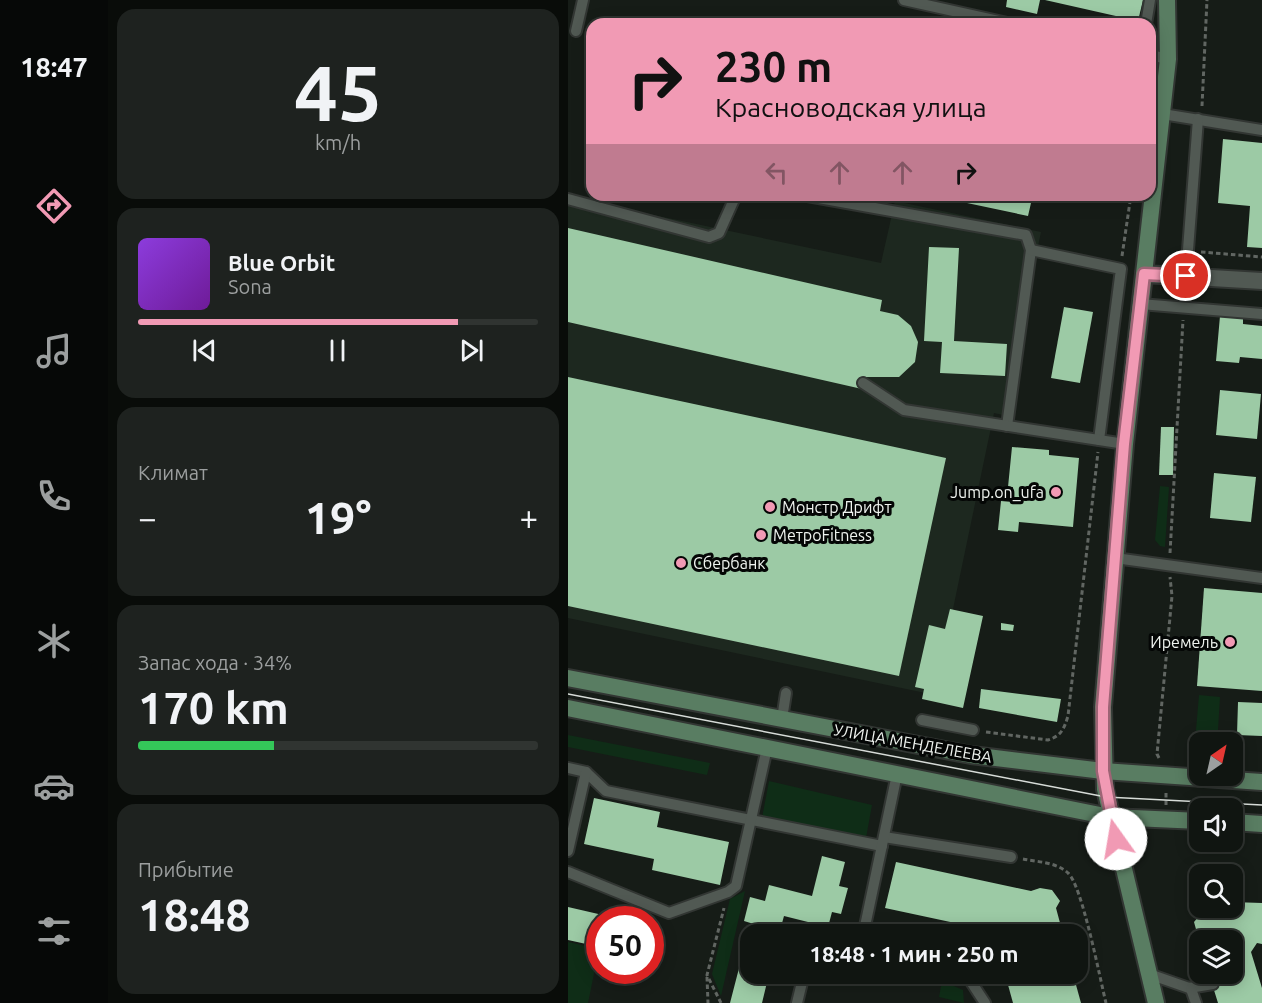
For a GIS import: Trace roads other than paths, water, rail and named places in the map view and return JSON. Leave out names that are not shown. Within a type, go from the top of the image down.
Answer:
[{"type":"main road","points":[[1156,113],[1168,59],[1167,0]]},
{"type":"main road","points":[[1149,201],[1144,274],[1124,444],[1103,707],[1103,771],[1110,817],[1154,1002]]},
{"type":"main road","name":"УЛИЦА МЕНДЕЛЕЕВА","points":[[568,678],[971,755],[1103,771],[1261,782]]},
{"type":"main road","name":"УЛИЦА МЕНДЕЛЕЕВА","points":[[568,708],[1110,817],[1189,820]]},
{"type":"main road","points":[[1243,823],[1261,824]]},
{"type":"street","points":[[1144,274],[1261,281]]},
{"type":"lane","points":[[576,31],[583,0]]},
{"type":"lane","points":[[904,0],[985,18]]},
{"type":"lane","points":[[1147,18],[1150,0]]},
{"type":"lane","points":[[1156,56],[1168,59]]},
{"type":"lane","points":[[1156,113],[1261,130]]},
{"type":"lane","points":[[1186,276],[1200,120]]},
{"type":"lane","points":[[568,198],[709,237],[719,233],[733,201]]},
{"type":"lane","points":[[837,201],[1009,230],[1026,235],[1031,250],[1007,426]]},
{"type":"lane","points":[[1031,250],[1121,269],[1099,440]]},
{"type":"lane","points":[[1140,304],[1261,314]]},
{"type":"lane","points":[[863,383],[904,410],[1124,444]]},
{"type":"lane","points":[[1115,558],[1261,578]]},
{"type":"lane","points":[[782,719],[786,693]]},
{"type":"lane","points":[[922,720],[973,730]]},
{"type":"lane","points":[[568,873],[669,913],[728,892],[736,886],[767,748]]},
{"type":"lane","points":[[568,768],[586,772],[606,791],[883,841],[1011,857]]},
{"type":"lane","points":[[568,852],[586,772]]},
{"type":"lane","points":[[869,924],[897,774]]},
{"type":"lane","points":[[1149,974],[1192,988],[1213,984]]},
{"type":"lane","points":[[797,1003],[802,984]]},
{"type":"lane","points":[[973,984],[985,1003]]},
{"type":"lane","points":[[1192,988],[1196,1003]]},
{"type":"tram line","points":[[568,694],[1106,797],[1262,805]]},
{"type":"place","name":"Jump.on_ufa","points":[[1056,492]]},
{"type":"place","name":"Монстр Дрифт","points":[[770,507]]},
{"type":"place","name":"МетроFitness","points":[[761,535]]},
{"type":"place","name":"Сбербанк","points":[[681,563]]},
{"type":"place","name":"Иремель","points":[[1230,642]]}]
